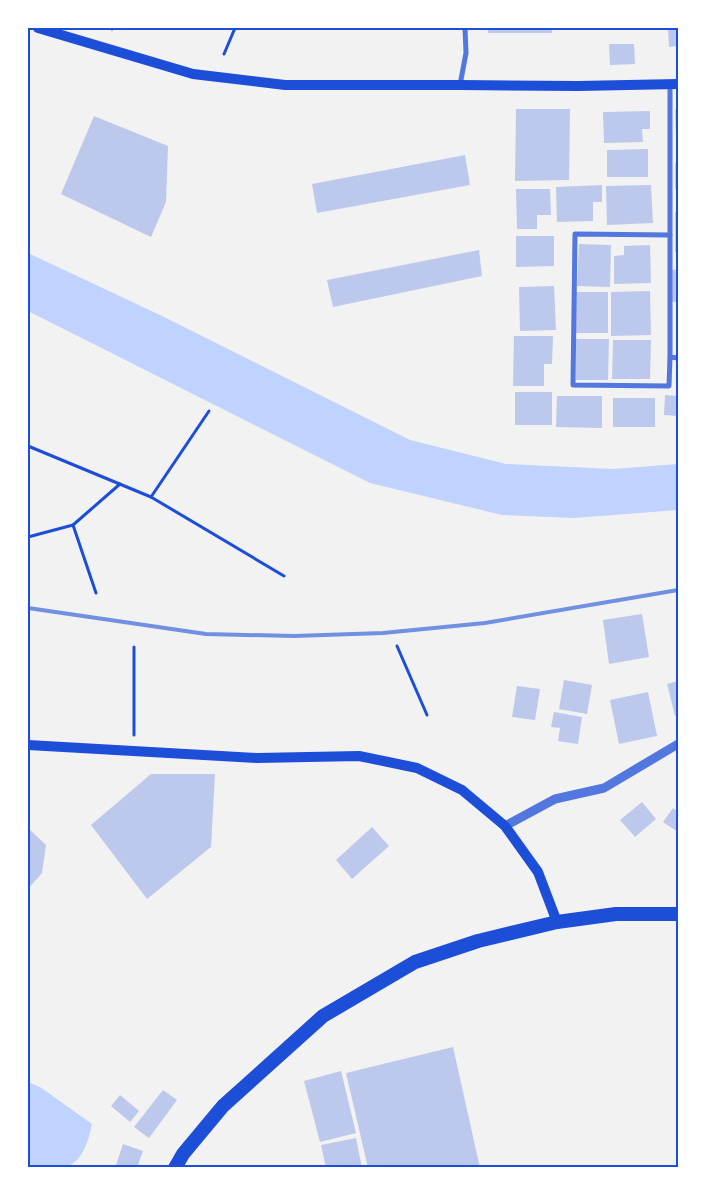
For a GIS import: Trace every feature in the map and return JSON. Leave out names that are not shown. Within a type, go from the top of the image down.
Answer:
[{"type":"highway","points":[[175,1168],[183,1154],[223,1106],[323,1016],[415,962],[478,941],[557,922],[616,914],[678,914]]},
{"type":"main road","points":[[38,28],[193,74],[285,85],[578,86],[674,84]]},
{"type":"main road","points":[[28,745],[257,758],[359,756],[417,768],[462,790],[505,826],[538,872],[557,922]]},
{"type":"street","points":[[460,85],[466,52],[465,28]]},
{"type":"street","points":[[670,235],[575,234],[573,385],[669,386],[674,84]]},
{"type":"street","points":[[670,358],[678,358]]},
{"type":"street","points":[[505,826],[555,799],[604,788],[678,744]]},
{"type":"path","points":[[224,54],[234,28]]},
{"type":"path","points":[[151,497],[209,411]]},
{"type":"path","points":[[28,446],[151,497],[284,576]]},
{"type":"path","points":[[28,537],[73,525],[120,484]]},
{"type":"path","points":[[73,525],[96,593]]},
{"type":"path","points":[[397,646],[427,715]]},
{"type":"path","points":[[134,647],[134,735]]},
{"type":"water","points":[[28,253],[160,315],[410,440],[506,464],[613,469],[678,464],[678,510],[574,518],[502,515],[370,483],[28,311]]},
{"type":"water","points":[[28,1082],[40,1087],[92,1124],[84,1149],[73,1164],[59,1167],[28,1166]]},
{"type":"building","points":[[364,28],[414,28],[414,29],[364,30]]},
{"type":"building","points":[[488,28],[552,28],[552,33],[488,33]]},
{"type":"building","points":[[668,28],[678,28],[678,46],[669,47]]},
{"type":"building","points":[[609,44],[634,44],[635,64],[610,65]]},
{"type":"building","points":[[516,109],[570,109],[569,180],[515,181]]},
{"type":"building","points":[[675,110],[678,110],[678,136],[676,137]]},
{"type":"building","points":[[650,111],[650,129],[642,129],[643,142],[604,143],[603,112]]},
{"type":"building","points":[[94,116],[168,146],[166,202],[151,237],[61,194]]},
{"type":"building","points":[[648,149],[648,177],[607,177],[607,150]]},
{"type":"building","points":[[465,155],[470,185],[317,213],[312,184]]},
{"type":"building","points":[[675,163],[678,163],[678,189],[675,189]]},
{"type":"building","points":[[602,185],[602,202],[593,202],[593,221],[557,222],[556,187]]},
{"type":"building","points":[[651,185],[653,223],[607,225],[606,186]]},
{"type":"building","points":[[516,189],[550,189],[551,215],[537,215],[537,229],[517,229]]},
{"type":"building","points":[[675,212],[678,212],[678,252],[675,252]]},
{"type":"building","points":[[516,236],[554,236],[554,266],[516,267]]},
{"type":"building","points":[[579,244],[611,245],[610,287],[577,286]]},
{"type":"building","points":[[650,245],[651,283],[614,284],[614,256],[624,255],[624,246]]},
{"type":"building","points":[[479,250],[482,276],[333,307],[327,280]]},
{"type":"building","points":[[678,269],[678,302],[672,302],[672,270]]},
{"type":"building","points":[[554,286],[556,330],[520,331],[519,287]]},
{"type":"building","points":[[650,291],[651,335],[611,336],[611,292]]},
{"type":"building","points":[[576,292],[608,292],[608,333],[575,333]]},
{"type":"building","points":[[677,316],[678,342],[676,342]]},
{"type":"building","points":[[514,336],[553,336],[552,364],[544,364],[544,386],[513,386]]},
{"type":"building","points":[[576,339],[609,339],[608,380],[576,380]]},
{"type":"building","points":[[613,340],[651,340],[650,379],[612,379]]},
{"type":"building","points":[[515,392],[552,392],[552,425],[515,425]]},
{"type":"building","points":[[665,395],[678,396],[678,416],[664,415]]},
{"type":"building","points":[[557,396],[602,396],[602,428],[556,427]]},
{"type":"building","points":[[613,398],[655,398],[655,427],[613,427]]},
{"type":"building","points":[[642,614],[649,657],[609,664],[603,620]]},
{"type":"building","points":[[564,680],[592,685],[587,714],[559,709]]},
{"type":"building","points":[[678,681],[678,716],[675,716],[667,684]]},
{"type":"building","points":[[517,686],[540,689],[535,720],[512,717]]},
{"type":"building","points":[[648,692],[657,736],[619,744],[610,700]]},
{"type":"building","points":[[554,712],[582,717],[578,744],[558,741],[560,728],[551,727]]},
{"type":"building","points":[[151,774],[215,774],[211,847],[147,899],[91,825]]},
{"type":"building","points":[[642,802],[656,819],[635,837],[620,820]]},
{"type":"building","points":[[673,808],[678,812],[678,832],[663,822]]},
{"type":"building","points":[[372,827],[389,846],[352,879],[336,860]]},
{"type":"building","points":[[28,828],[46,845],[42,873],[28,889]]},
{"type":"building","points":[[453,1047],[480,1168],[368,1168],[346,1073]]},
{"type":"building","points":[[341,1071],[356,1133],[320,1142],[304,1081]]},
{"type":"building","points":[[163,1090],[177,1100],[149,1138],[134,1127]]},
{"type":"building","points":[[120,1095],[139,1111],[130,1122],[111,1106]]},
{"type":"building","points":[[356,1138],[362,1168],[326,1168],[321,1145]]},
{"type":"building","points":[[123,1144],[143,1151],[137,1168],[115,1168]]},
{"type":"railway","points":[[28,608],[206,634],[294,636],[383,633],[485,623],[678,590]]}]
